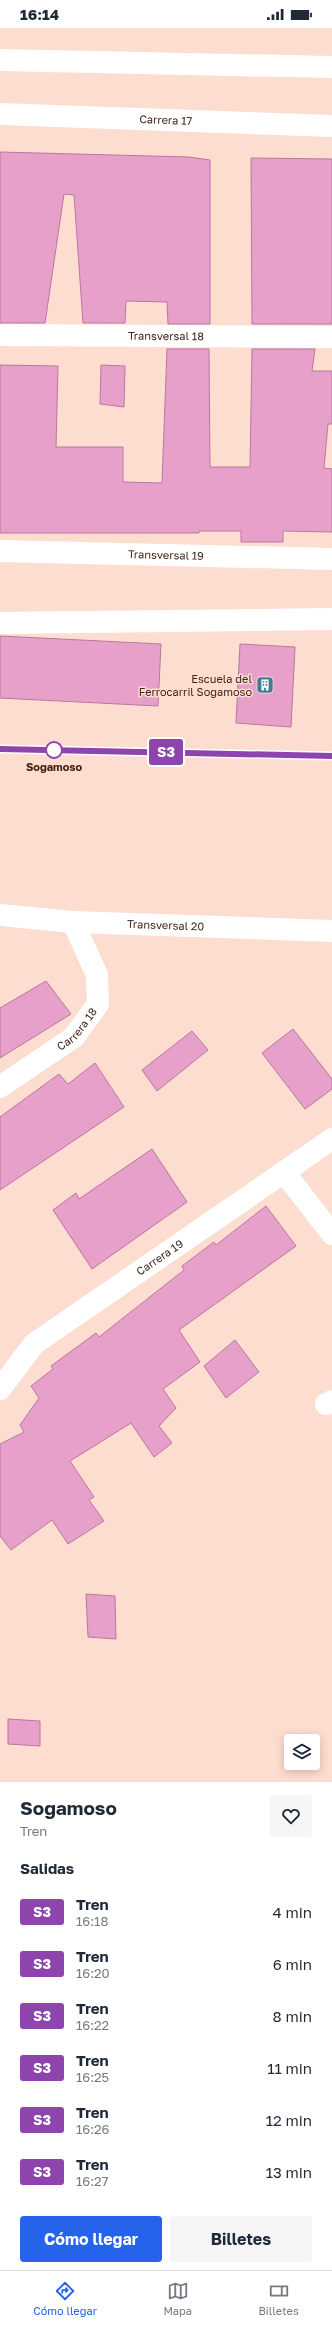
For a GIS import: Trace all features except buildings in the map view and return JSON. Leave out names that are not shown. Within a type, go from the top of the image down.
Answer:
[{"type":"street","points":[[0,60],[332,67]]},
{"type":"street","name":"Carrera 17","points":[[0,114],[332,126]]},
{"type":"street","name":"Transversal 18","points":[[0,335],[332,337]]},
{"type":"street","name":"Transversal 19","points":[[0,551],[332,559]]},
{"type":"street","points":[[0,623],[332,619]]},
{"type":"street","name":"Transversal 20","points":[[0,915],[73,922],[332,931]]},
{"type":"street","name":"Carrera 18","points":[[0,1087],[74,1037],[98,1004],[97,975],[73,922]]},
{"type":"street","name":"Carrera 19","points":[[0,1389],[34,1344],[332,1139]]},
{"type":"street","points":[[284,1172],[332,1234]]},
{"type":"railway","points":[[0,749],[332,756]]},
{"type":"train","name":"S3","points":[[0,749],[332,756]]},
{"type":"place","name":"Escuela del Ferrocarril Sogamoso","points":[[265,685]]},
{"type":"place","name":"Sogamoso","points":[[54,750]]}]
